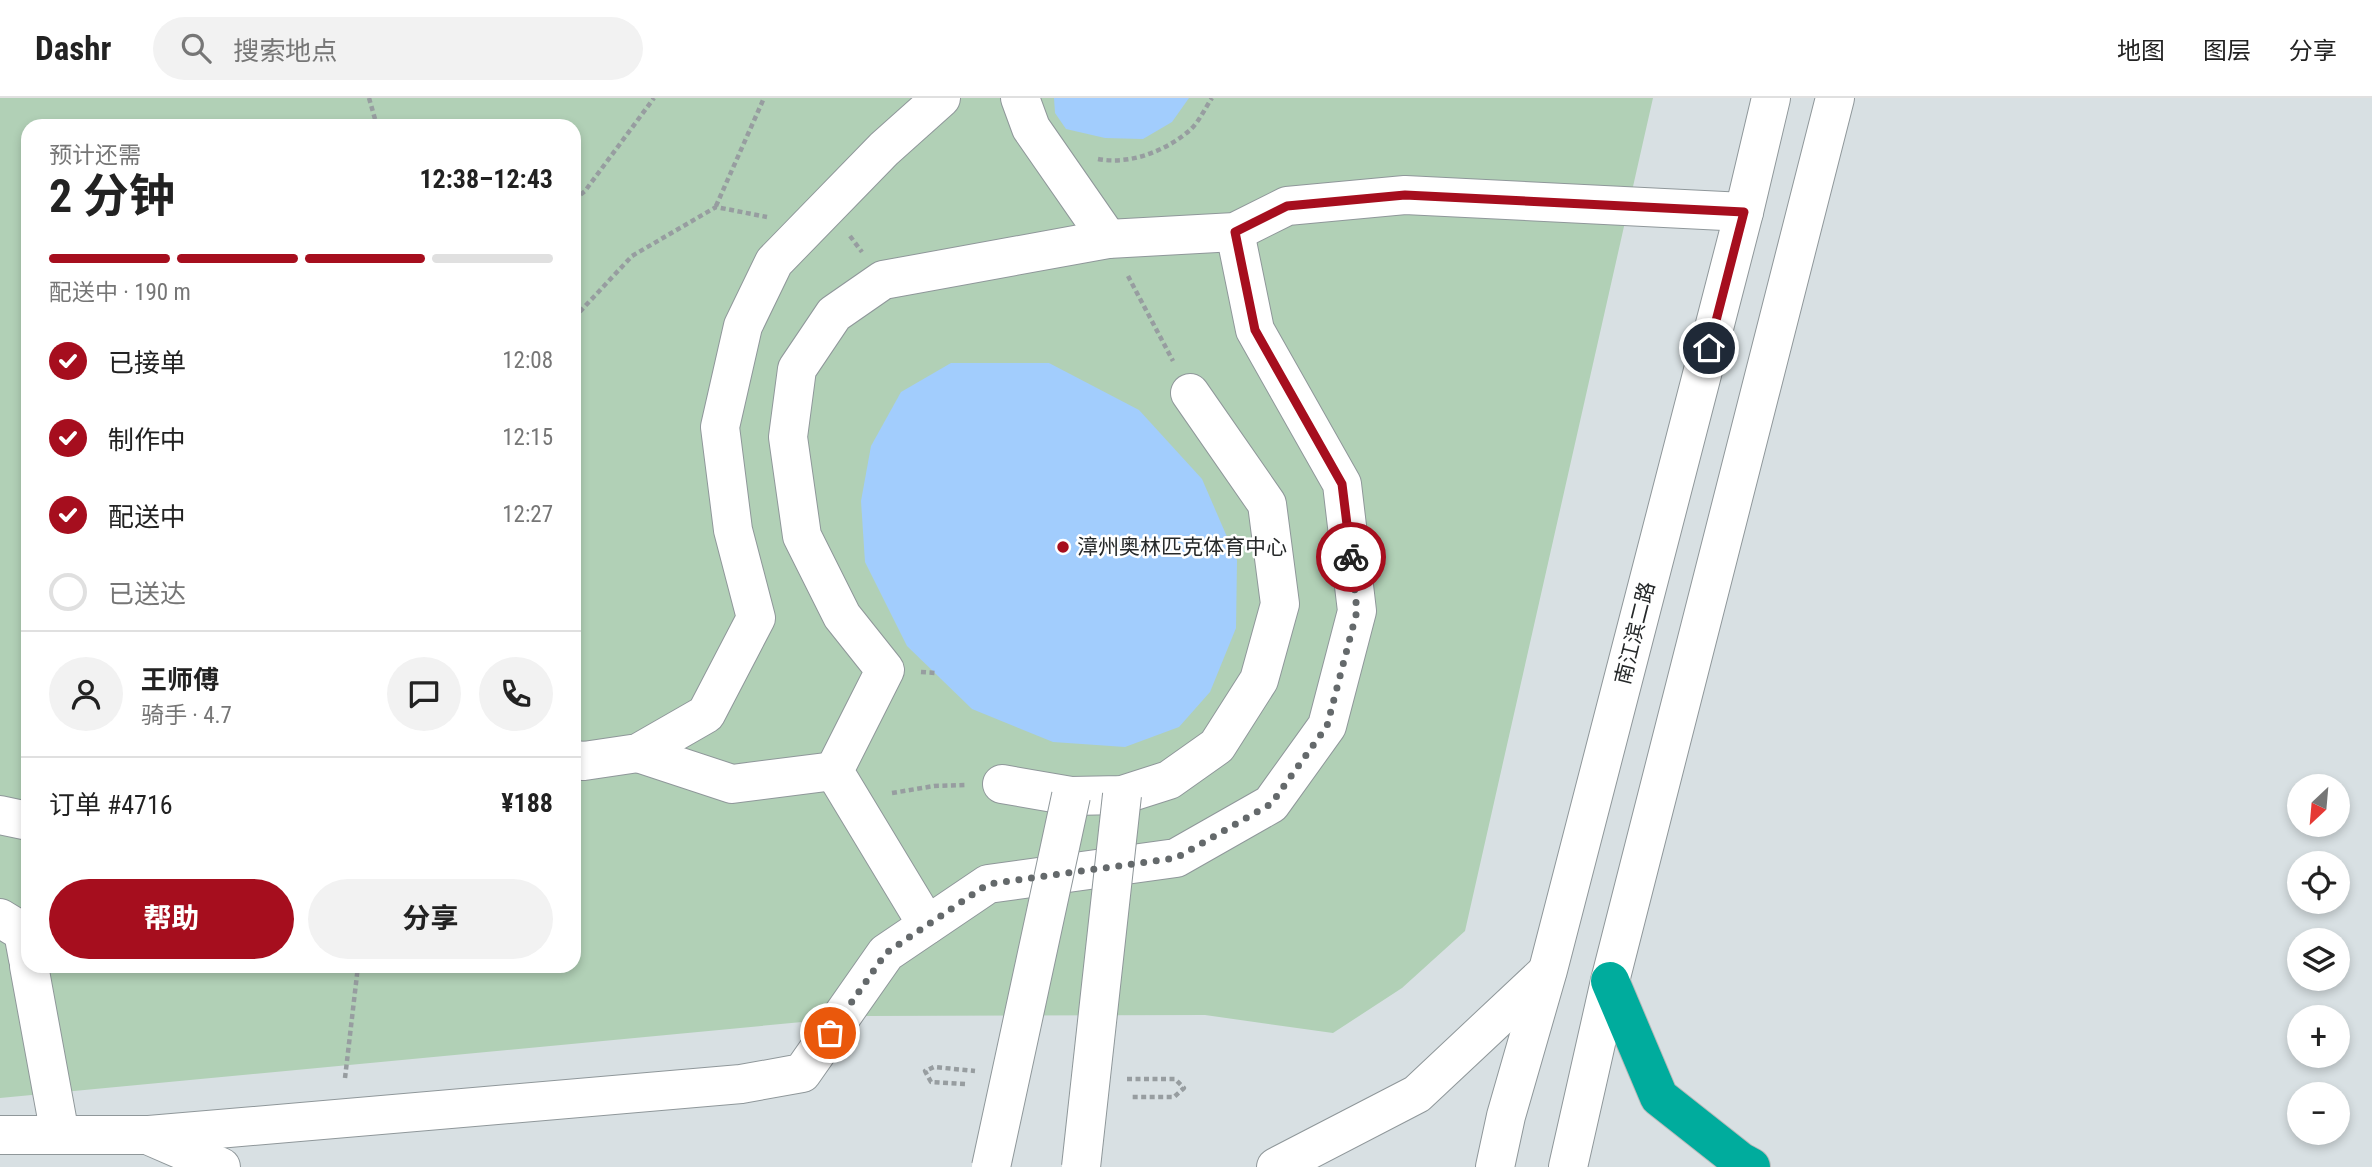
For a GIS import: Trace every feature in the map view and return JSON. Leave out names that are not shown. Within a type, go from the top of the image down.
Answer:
[{"type":"highway","points":[[1610,981],[1659,1097],[1754,1165]]},
{"type":"street","points":[[581,761],[638,753],[706,714],[756,618],[733,530],[720,427],[743,326],[774,262],[884,149],[941,98]]},
{"type":"street","points":[[1020,98],[1031,128],[1108,239]]},
{"type":"street","name":"南江滨二路","points":[[1495,1167],[1506,1116],[1548,970],[1744,212],[1771,98]]},
{"type":"street","points":[[1568,1167],[1610,981],[1835,98]]},
{"type":"street","points":[[843,785],[885,670],[842,616],[802,536],[788,437],[797,369],[834,314],[883,280],[1108,239],[1235,232],[1287,206],[1405,195],[1744,212]]},
{"type":"street","points":[[0,1135],[149,1135],[741,1084],[802,1073],[886,953],[988,884],[1176,858],[1271,804],[1327,726],[1357,611],[1342,484],[1255,330],[1235,232]]},
{"type":"street","points":[[1002,784],[1071,796],[1122,795],[1168,780],[1217,746],[1259,680],[1280,604],[1267,504],[1190,393]]},
{"type":"street","points":[[638,753],[732,784],[843,785]]},
{"type":"street","points":[[843,785],[928,925]]},
{"type":"street","points":[[1081,1167],[1122,795]]},
{"type":"street","points":[[991,1167],[1071,796]]},
{"type":"street","points":[[0,815],[21,820]]},
{"type":"street","points":[[0,918],[21,931]]},
{"type":"street","points":[[1276,1167],[1417,1094],[1548,970]]},
{"type":"street","points":[[30,973],[60,1135]]},
{"type":"street","points":[[149,1135],[221,1167]]},
{"type":"path","points":[[369,98],[374,119]]},
{"type":"path","points":[[581,194],[653,98]]},
{"type":"path","points":[[581,311],[632,256],[716,206],[764,98]]},
{"type":"path","points":[[1096,159],[1109,161],[1153,154],[1191,129],[1212,98]]},
{"type":"path","points":[[716,206],[849,234],[883,280]]},
{"type":"path","points":[[1108,239],[1190,393]]},
{"type":"path","points":[[843,785],[1002,784]]},
{"type":"path","points":[[345,1078],[357,973]]},
{"type":"path","points":[[965,1084],[932,1082],[925,1071],[934,1067],[1011,1075]]},
{"type":"path","points":[[1092,1079],[1175,1079],[1184,1088],[1174,1097],[1131,1097]]},
{"type":"green space","name":"漳州奥林匹克体育中心","points":[[0,98],[1653,98],[1465,931],[1402,988],[1333,1033],[1205,1015],[866,1016],[0,1098]]},
{"type":"building","points":[[1054,98],[1189,98],[1172,122],[1143,139],[1105,138],[1066,129],[1055,113]]},
{"type":"building","points":[[951,363],[1049,363],[1139,410],[1202,479],[1237,560],[1236,628],[1210,692],[1179,727],[1125,747],[1053,742],[972,709],[907,646],[865,562],[861,501],[871,446],[901,392]]},
{"type":"way so far","points":[[830,1033],[886,953],[988,884],[1176,858],[1271,804],[1327,726],[1357,611],[1351,557]]},
{"type":"place","name":"漳州奥林匹克体育中心","points":[[1063,547]]},
{"type":"route","points":[[1351,557],[1342,484],[1255,330],[1235,232],[1287,206],[1405,195],[1744,212],[1709,348]]}]
